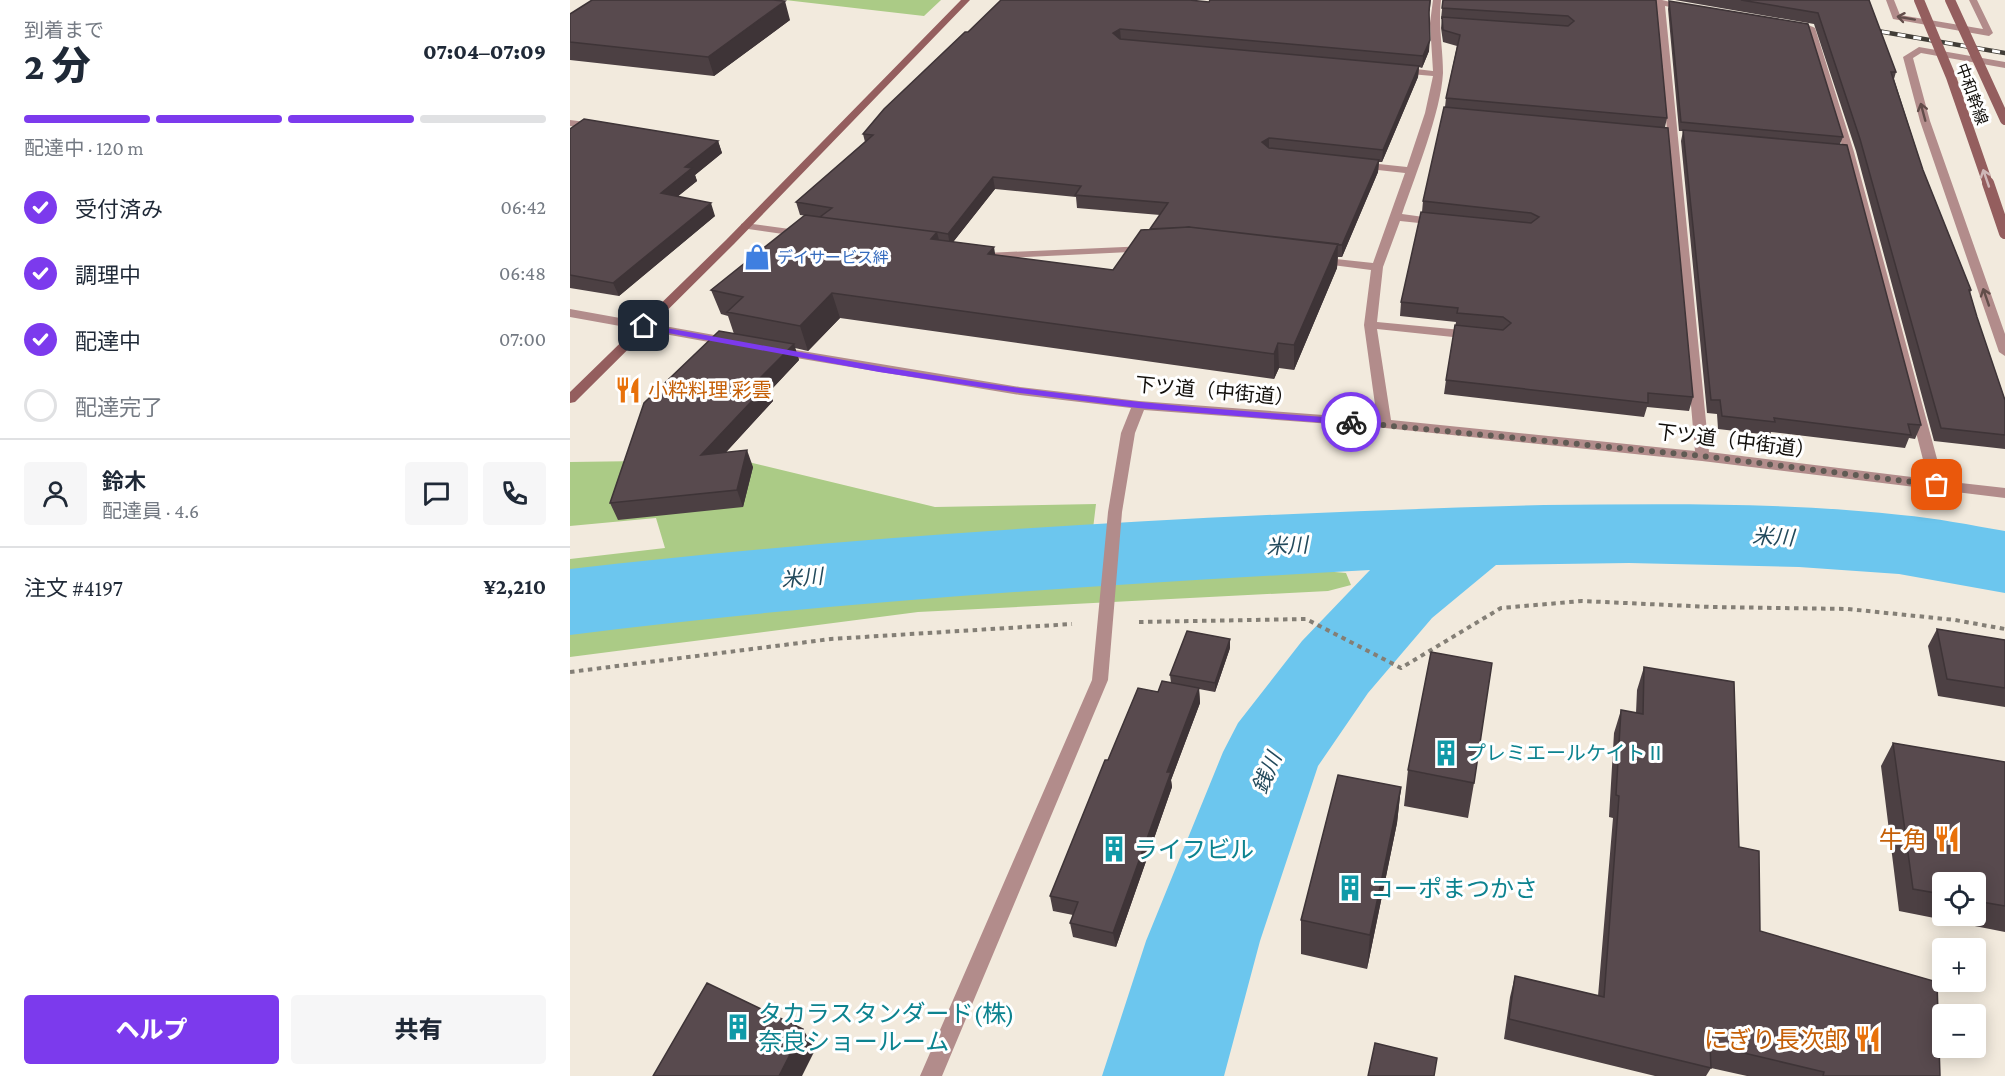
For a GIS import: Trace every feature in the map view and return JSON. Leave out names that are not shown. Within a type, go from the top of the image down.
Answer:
[{"type":"main road","points":[[570,399],[745,226],[966,0]]},
{"type":"main road","name":"中和幹線","points":[[1919,0],[1951,77],[2005,233]]},
{"type":"main road","name":"中和幹線","points":[[1950,0],[2005,120]]},
{"type":"street","points":[[1385,424],[1370,325],[1377,267],[1411,171],[1436,113],[1437,74],[1434,23],[1437,0]]},
{"type":"street","points":[[1647,0],[1695,9]]},
{"type":"street","points":[[1890,0],[1896,17],[1989,33],[1973,0]]},
{"type":"street","points":[[1660,3],[1702,456]]},
{"type":"street","points":[[1776,22],[1811,28],[1843,152],[1937,485]]},
{"type":"street","points":[[1434,23],[1445,24]]},
{"type":"street","points":[[2005,64],[1919,50],[1908,57],[1925,121],[2005,352]]},
{"type":"street","points":[[1391,70],[1437,74]]},
{"type":"street","points":[[570,123],[594,126]]},
{"type":"street","points":[[1352,164],[1411,171]]},
{"type":"street","points":[[1396,218],[1452,223]]},
{"type":"street","points":[[745,226],[812,235]]},
{"type":"street","points":[[971,254],[994,257],[1156,248]]},
{"type":"street","points":[[1307,259],[1377,267]]},
{"type":"street","points":[[570,313],[740,344]]},
{"type":"street","points":[[1370,325],[1490,336]]},
{"type":"street","name":"下ツ道（中街道）","points":[[762,348],[1020,391],[1138,405],[1385,424],[1702,456],[2005,494]]},
{"type":"street","points":[[931,1076],[1100,680],[1115,512],[1128,433],[1138,405]]},
{"type":"path","points":[[570,672],[831,639],[1106,616],[1306,619],[1401,668],[1502,608],[1582,602],[1848,609],[1955,620],[2005,629]]},
{"type":"green space","points":[[785,0],[941,0],[924,16]]},
{"type":"green space","points":[[665,442],[935,507],[1096,504],[1092,537],[767,556],[570,581],[570,559],[665,548],[656,518],[570,526],[570,462],[643,461]]},
{"type":"green space","points":[[1245,564],[1346,573],[1351,585],[1328,591],[918,612],[570,657],[570,614],[717,595]]},
{"type":"building","points":[[592,0],[785,1],[708,57],[570,42],[570,14]]},
{"type":"building","points":[[1001,0],[1189,0],[1209,2],[1210,0],[1430,0],[1430,40],[1423,56],[1120,29],[1113,33],[1120,39],[1419,66],[1383,150],[1269,138],[1262,142],[1269,148],[1379,160],[1342,245],[1189,227],[1150,229],[1168,203],[1075,195],[1081,186],[993,177],[948,234],[820,217],[832,208],[796,202],[873,135],[863,134],[884,109]]},
{"type":"building","points":[[1443,0],[1656,0],[1667,118],[1446,98],[1460,35],[1443,30],[1442,17],[1568,26],[1574,21],[1568,16],[1442,8]]},
{"type":"building","points":[[1741,0],[1869,0],[1896,72],[1891,72],[1923,170],[1971,290],[1969,290],[1977,317],[2005,400],[2005,435],[1941,428],[1860,139],[1818,13]]},
{"type":"building","points":[[1669,1],[1808,24],[1843,137],[1681,122]]},
{"type":"building","points":[[1444,107],[1668,128],[1693,397],[1648,393],[1648,403],[1446,380],[1455,325],[1503,330],[1511,323],[1503,317],[1457,313],[1458,308],[1401,302],[1421,212],[1531,223],[1539,217],[1531,213],[1423,201]]},
{"type":"building","points":[[584,119],[718,141],[685,167],[692,168],[661,193],[711,203],[613,283],[570,275],[570,129]]},
{"type":"building","points":[[1683,130],[1847,145],[1921,425],[1908,424],[1911,435],[1774,418],[1775,422],[1722,416],[1720,400],[1711,400]]},
{"type":"building","points":[[805,215],[937,232],[931,239],[994,247],[988,254],[1113,270],[1141,230],[1189,227],[1338,244],[1294,345],[1278,343],[1274,354],[832,293],[800,326],[727,312],[743,297],[711,290]]},
{"type":"building","points":[[719,331],[794,344],[756,382],[767,385],[701,455],[747,450],[737,490],[610,503],[644,403]]},
{"type":"building","points":[[1937,629],[2005,640],[2005,688],[1947,679]]},
{"type":"building","points":[[1187,631],[1230,639],[1215,683],[1170,675]]},
{"type":"building","name":"プレミエールケイトⅡ","points":[[1431,652],[1492,663],[1474,783],[1408,770]]},
{"type":"building","points":[[1644,667],[1734,682],[1739,847],[1759,851],[1760,931],[1932,981],[1932,992],[1937,992],[1938,1004],[1932,1004],[1932,1058],[1939,1058],[1940,1076],[1823,1076],[1824,1072],[1710,1045],[1711,1068],[1509,1019],[1515,976],[1604,997],[1619,796],[1616,795],[1621,710],[1643,714]]},
{"type":"building","points":[[1162,681],[1199,688],[1167,772],[1171,772],[1113,933],[1070,923],[1078,902],[1050,896],[1105,760],[1108,760],[1138,688],[1158,692]]},
{"type":"building","name":"牛角","points":[[1893,743],[2005,762],[2005,906],[1986,903],[1986,872],[1932,872],[1932,892],[1913,889]]},
{"type":"building","name":"コーポまつかさ","points":[[1338,775],[1401,787],[1370,935],[1301,920]]},
{"type":"building","points":[[707,983],[803,1029],[779,1076],[653,1076]]},
{"type":"building","points":[[1375,1043],[1437,1058],[1434,1076],[1368,1076]]},
{"type":"waterway","name":"米川","points":[[1475,536],[1629,534],[1799,538],[1899,544],[2005,562]]},
{"type":"waterway","name":"米川","points":[[570,602],[728,584],[966,565],[1374,540],[1475,536]]},
{"type":"waterway","name":"銭川","points":[[1163,1076],[1203,941],[1273,752],[1335,667],[1400,595],[1475,536]]},
{"type":"railway","points":[[1866,29],[2005,53]]},
{"type":"way so far","points":[[1351,422],[1702,456],[1937,485]]},
{"type":"place","name":"デイサービス絆","points":[[757,257]]},
{"type":"place","name":"小粋料理 彩雲","points":[[628,390]]},
{"type":"place","name":"プレミエールケイトⅡ","points":[[1446,753]]},
{"type":"place","name":"牛角","points":[[1947,839]]},
{"type":"place","name":"ライフビル","points":[[1114,849]]},
{"type":"place","name":"コーポまつかさ","points":[[1350,888]]},
{"type":"place","name":"タカラスタンダード(株) 奈良ショールーム","points":[[738,1027]]},
{"type":"place","name":"にぎり長次郎","points":[[1868,1039]]},
{"type":"route","points":[[644,326],[879,369],[1020,391],[1138,405],[1351,422]]}]
